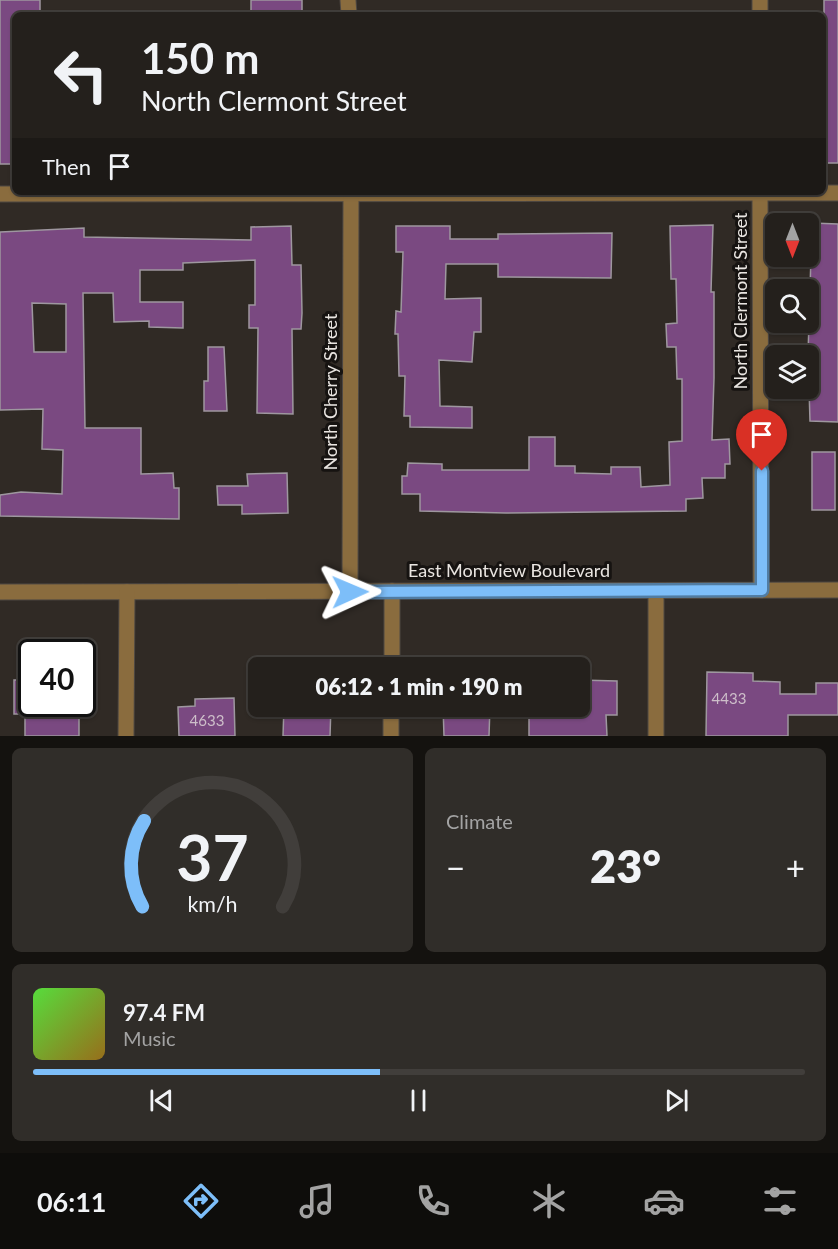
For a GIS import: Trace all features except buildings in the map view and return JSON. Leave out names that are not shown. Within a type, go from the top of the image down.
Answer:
[{"type":"street","name":"North Cherry Street","points":[[350,592],[351,195]]},
{"type":"street","name":"North Clermont Street","points":[[760,195],[762,590]]},
{"type":"street","name":"East Montview Boulevard","points":[[0,592],[838,590]]},
{"type":"street","points":[[392,591],[392,657]]},
{"type":"street","points":[[656,591],[656,736]]},
{"type":"street","points":[[126,736],[127,592]]},
{"type":"street","points":[[391,717],[391,736]]},
{"type":"route","points":[[350,592],[762,590],[762,471]]}]
